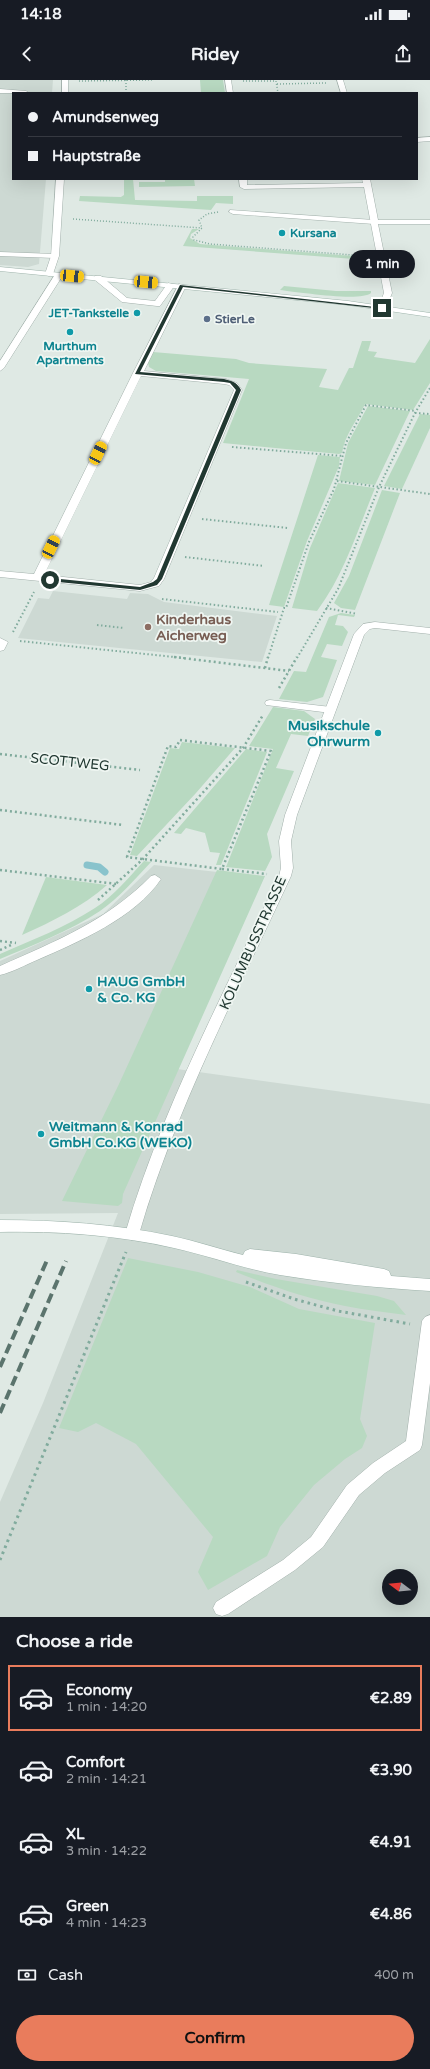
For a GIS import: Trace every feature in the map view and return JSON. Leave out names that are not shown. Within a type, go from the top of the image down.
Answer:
[{"type":"street","points":[[228,80],[230,92]]},
{"type":"street","points":[[340,80],[344,92]]},
{"type":"street","points":[[65,81],[65,92]]},
{"type":"street","points":[[0,91],[13,92]]},
{"type":"street","points":[[418,140],[430,139]]},
{"type":"street","points":[[49,274],[55,256],[60,180]]},
{"type":"street","points":[[243,180],[244,187],[367,182],[388,293],[382,308]]},
{"type":"street","points":[[232,212],[374,222],[430,222]]},
{"type":"street","points":[[0,254],[55,256]]},
{"type":"street","points":[[0,270],[182,286],[382,308],[430,315]]},
{"type":"street","points":[[0,368],[59,275]]},
{"type":"street","points":[[98,278],[125,300],[157,304],[171,285]]},
{"type":"street","points":[[38,578],[137,374],[182,286]]},
{"type":"street","points":[[0,574],[128,588],[146,587],[155,584],[159,579],[238,390],[236,386],[224,381],[137,374]]},
{"type":"street","points":[[367,626],[385,625],[430,631]]},
{"type":"street","name":"KOLUMBUSSTRASSE","points":[[132,1234],[146,1186],[193,1074],[284,876],[287,868],[285,841],[291,815],[358,634],[367,626]]},
{"type":"street","points":[[270,703],[331,710]]},
{"type":"street","points":[[0,971],[88,930],[117,914],[135,900],[155,879]]},
{"type":"street","points":[[0,1226],[55,1227],[132,1234],[213,1251],[278,1268],[355,1280],[430,1285]]},
{"type":"street","points":[[222,1608],[289,1565],[317,1542],[353,1490],[379,1468],[414,1445],[430,1324]]},
{"type":"path","points":[[126,80],[126,92]]},
{"type":"path","points":[[65,81],[152,80]]},
{"type":"path","points":[[240,81],[276,81],[278,92]]},
{"type":"path","points":[[276,84],[321,83]]},
{"type":"path","points":[[202,228],[199,220],[202,217],[214,212],[232,212]]},
{"type":"path","points":[[58,218],[202,228]]},
{"type":"path","points":[[202,228],[193,237],[194,240],[210,244],[370,256]]},
{"type":"path","points":[[96,902],[118,884],[143,859],[243,748],[343,577],[379,487],[415,412],[430,388]]},
{"type":"path","points":[[265,668],[284,608],[286,608],[309,542],[337,481],[346,443],[366,405],[430,414]]},
{"type":"path","points":[[215,445],[343,456]]},
{"type":"path","points":[[337,481],[430,494]]},
{"type":"path","points":[[184,517],[288,528]]},
{"type":"path","points":[[169,556],[264,566]]},
{"type":"path","points":[[1,644],[12,635],[38,584],[38,578]]},
{"type":"path","points":[[146,587],[158,597],[166,600],[278,612]]},
{"type":"path","points":[[326,608],[360,614],[364,617],[367,626]]},
{"type":"path","points":[[97,625],[124,628]]},
{"type":"path","points":[[1,644],[16,641],[77,646],[289,671]]},
{"type":"path","points":[[222,869],[271,751],[180,740],[176,747],[168,746],[127,857],[222,869],[284,876]]},
{"type":"path","name":"SCOTTWEG","points":[[0,754],[140,770]]},
{"type":"path","points":[[0,810],[123,824]]},
{"type":"path","points":[[0,870],[118,884]]},
{"type":"path","points":[[0,950],[23,940]]},
{"type":"path","points":[[0,941],[16,943]]},
{"type":"path","points":[[0,1560],[126,1253],[132,1234]]},
{"type":"path","points":[[126,1253],[133,1254]]},
{"type":"path","points":[[243,1281],[294,1299],[338,1311],[430,1324]]},
{"type":"shaded area","points":[[0,80],[53,80],[52,92],[12,92],[12,180],[46,180],[39,264],[28,267],[0,265]]},
{"type":"shaded area","name":"Kinderhaus Aicherweg","points":[[53,591],[127,599],[130,593],[148,594],[164,602],[277,616],[262,662],[18,638],[38,598],[49,599]]},
{"type":"shaded area","points":[[154,865],[264,877],[177,1069],[430,1104],[430,1617],[0,1617],[0,1502],[43,1403],[118,1213],[0,1214],[0,961],[103,914]]},
{"type":"green space","points":[[200,80],[223,80],[225,92],[201,92]]},
{"type":"green space","points":[[124,180],[133,180],[135,200],[197,201],[197,196],[233,196],[233,204],[216,203],[211,210],[79,201],[80,196],[121,197],[124,195]]},
{"type":"green space","points":[[165,180],[194,180],[195,186],[139,187],[139,182],[165,182]]},
{"type":"green space","points":[[192,229],[199,229],[191,234],[190,238],[200,244],[366,257],[367,260],[183,246]]},
{"type":"green space","points":[[284,286],[336,291],[371,291],[371,293],[365,296],[355,297],[328,296],[280,290]]},
{"type":"green space","points":[[430,339],[430,383],[413,410],[365,404],[348,434],[342,453],[339,454],[223,443],[249,379],[156,371],[149,367],[148,363],[153,352],[236,359],[249,363],[327,369],[319,387],[338,390],[349,368],[353,368],[362,341],[371,341],[368,351],[377,352],[374,357],[415,363]]},
{"type":"green space","points":[[368,406],[410,411],[375,485],[339,481],[348,443]]},
{"type":"green space","points":[[420,414],[430,415],[430,428],[402,489],[384,486]]},
{"type":"green space","points":[[318,455],[340,457],[339,466],[307,541],[284,607],[269,605]]},
{"type":"green space","points":[[338,483],[375,488],[343,567],[327,597],[317,611],[292,608],[310,548]]},
{"type":"green space","points":[[382,490],[400,493],[355,610],[341,608],[334,603],[349,576]]},
{"type":"green space","points":[[341,613],[355,615],[354,617],[338,615],[335,625],[343,626],[348,632],[342,646],[327,644],[321,657],[337,660],[323,697],[307,702],[279,699],[294,671],[306,672],[329,617]]},
{"type":"green space","points":[[273,707],[304,711],[315,719],[308,736],[291,734],[276,768],[294,771],[267,834],[272,857],[265,871],[226,867],[273,749],[249,746]]},
{"type":"green space","points":[[182,742],[235,748],[196,793],[137,856],[130,855],[170,748],[179,749]]},
{"type":"green space","points":[[246,749],[267,752],[221,865],[216,865],[220,853],[210,852],[205,833],[186,828],[181,834],[174,833]]},
{"type":"green space","points":[[144,861],[151,862],[133,882],[100,911],[64,931],[0,959],[0,954],[61,927],[95,908],[115,892]]},
{"type":"green space","points":[[217,870],[265,876],[123,1194],[122,1203],[118,1206],[62,1201],[119,1084]]},
{"type":"green space","points":[[46,877],[107,885],[88,900],[67,913],[22,935]]},
{"type":"green space","points":[[128,1258],[198,1272],[250,1287],[299,1309],[375,1323],[360,1419],[367,1436],[362,1448],[345,1459],[314,1485],[280,1527],[267,1556],[208,1590],[198,1572],[213,1537],[136,1444],[96,1423],[78,1432],[59,1428]]},
{"type":"green space","points":[[237,1270],[276,1279],[377,1296],[394,1301],[406,1315],[317,1300],[262,1282],[236,1272]]},
{"type":"waterway","points":[[87,865],[99,867],[105,872]]},
{"type":"railway","points":[[0,1367],[48,1258]]},
{"type":"railway","points":[[0,1413],[66,1261]]},
{"type":"place","name":"Kursana","points":[[282,233]]},
{"type":"place","name":"JET-Tankstelle","points":[[137,313]]},
{"type":"place","name":"StierLe","points":[[207,319]]},
{"type":"place","name":"Murthum Apartments","points":[[70,332]]},
{"type":"place","name":"Kinderhaus Aicherweg","points":[[148,627]]},
{"type":"place","name":"Musikschule Ohrwurm","points":[[378,733]]},
{"type":"place","name":"HAUG GmbH & Co. KG","points":[[89,989]]},
{"type":"place","name":"Weitmann & Konrad GmbH Co.KG (WEKO)","points":[[41,1134]]},
{"type":"route","points":[[50,580],[140,588],[155,584],[159,579],[238,390],[232,382],[137,374],[182,286],[348,303],[382,308]]}]
